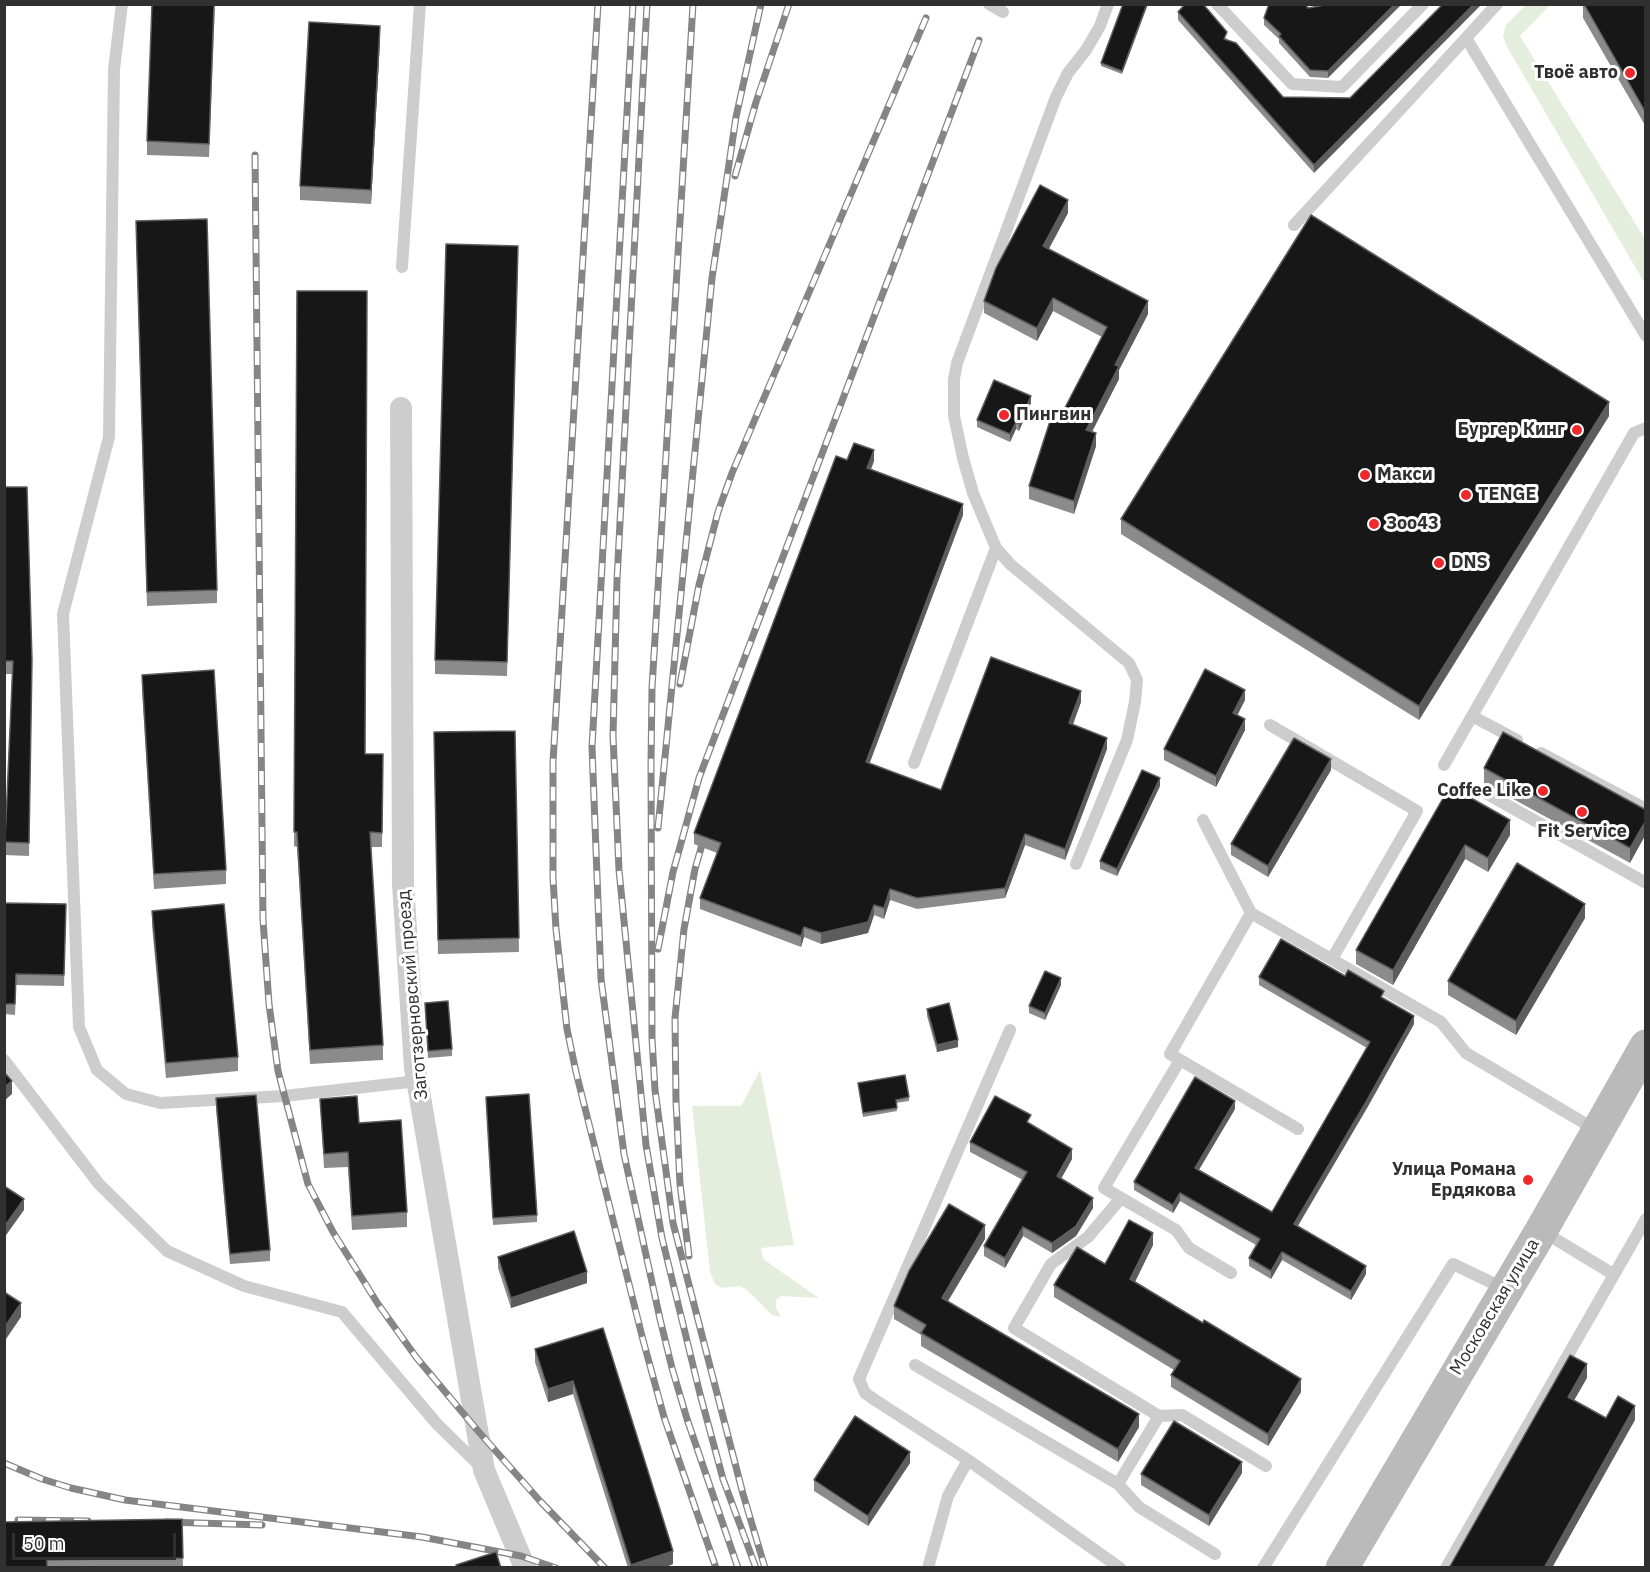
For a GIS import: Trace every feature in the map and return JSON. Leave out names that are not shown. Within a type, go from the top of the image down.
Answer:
[{"type":"main road","name":"Московская улица","points":[[1342,1568],[1646,1046]]},
{"type":"street","name":"Заготзерновский проезд","points":[[401,408],[403,884],[417,1081],[484,1470],[525,1568]]},
{"type":"lane","points":[[122,4],[114,69],[109,437],[63,614],[79,1027],[97,1070],[126,1094],[160,1103],[284,1096],[417,1081]]},
{"type":"lane","points":[[402,267],[420,4]]},
{"type":"lane","points":[[989,4],[1003,12]]},
{"type":"lane","points":[[1076,864],[1127,740],[1137,680],[1129,663],[1010,564],[996,548],[973,493],[954,416],[954,379],[957,363],[1056,98],[1068,73],[1086,50],[1100,26],[1108,4]]},
{"type":"lane","points":[[1217,4],[1292,84],[1342,87],[1423,4]]},
{"type":"lane","points":[[1294,225],[1497,4]]},
{"type":"lane","points":[[1466,38],[1646,336]]},
{"type":"lane","points":[[1444,765],[1634,433],[1646,428]]},
{"type":"lane","points":[[914,763],[996,548]]},
{"type":"lane","points":[[1472,716],[1646,809]]},
{"type":"lane","points":[[1270,725],[1417,811],[1332,959]]},
{"type":"lane","points":[[1482,790],[1646,883]]},
{"type":"lane","points":[[1203,820],[1251,913],[1441,1022],[1466,1053],[1596,1130]]},
{"type":"lane","points":[[1251,913],[1170,1054],[1298,1129]]},
{"type":"lane","points":[[1010,1030],[859,1379],[865,1393],[968,1460],[1120,1568]]},
{"type":"lane","points":[[4,1060],[99,1185],[167,1251],[244,1286],[342,1312],[437,1424],[484,1470]]},
{"type":"lane","points":[[1180,1060],[1104,1188],[1176,1230],[1189,1248],[1231,1273]]},
{"type":"lane","points":[[1121,1198],[1088,1237],[1051,1264],[1014,1328],[1159,1416],[1182,1415],[1266,1466]]},
{"type":"lane","points":[[1446,1568],[1646,1219]]},
{"type":"lane","points":[[1540,1231],[1613,1274]]},
{"type":"lane","points":[[1263,1568],[1453,1264],[1505,1289]]},
{"type":"lane","points":[[915,1365],[1118,1484],[1139,1508],[1215,1554]]},
{"type":"lane","points":[[1118,1484],[1159,1416]]},
{"type":"lane","points":[[928,1568],[948,1496],[968,1460]]},
{"type":"green space","points":[[1526,5],[1550,5],[1520,36],[1645,239],[1645,284],[1506,45],[1503,36],[1506,25]]},
{"type":"green space","points":[[760,1070],[794,1245],[761,1248],[763,1259],[819,1298],[781,1296],[776,1300],[776,1308],[781,1317],[772,1315],[746,1289],[739,1286],[722,1288],[715,1284],[710,1272],[692,1106],[741,1106]]},
{"type":"building","points":[[152,4],[214,4],[209,144],[147,141]]},
{"type":"building","points":[[1123,4],[1147,4],[1122,71],[1101,63]]},
{"type":"building","points":[[1185,4],[1203,4],[1227,32],[1224,39],[1236,43],[1283,97],[1350,98],[1443,4],[1474,4],[1314,165],[1178,12]]},
{"type":"building","points":[[1269,4],[1305,4],[1308,8],[1331,4],[1395,4],[1328,71],[1310,70],[1279,36],[1281,34],[1264,18]]},
{"type":"building","name":"Твоё авто","points":[[1584,4],[1646,4],[1646,113]]},
{"type":"building","points":[[309,22],[380,26],[371,190],[300,186]]},
{"type":"building","points":[[1040,185],[1068,200],[1043,246],[1148,301],[1115,365],[1119,366],[1086,430],[1096,433],[1074,501],[1029,486],[1051,418],[1058,421],[1107,327],[1053,298],[1037,328],[984,301],[996,268]]},
{"type":"building","name":"Макси","points":[[1311,215],[1609,402],[1419,706],[1121,519]]},
{"type":"building","points":[[207,219],[217,590],[147,592],[136,221]]},
{"type":"building","points":[[446,244],[518,246],[507,662],[435,660]]},
{"type":"building","points":[[297,291],[367,291],[365,754],[383,754],[382,833],[370,832],[383,1045],[310,1050],[297,832],[294,832]]},
{"type":"building","name":"Пингвин","points":[[994,380],[1031,396],[1019,424],[1016,422],[1010,434],[977,420]]},
{"type":"building","points":[[854,443],[874,450],[867,468],[963,504],[866,762],[941,790],[991,657],[1081,691],[1069,723],[1107,738],[1065,849],[1025,834],[1005,888],[917,898],[890,889],[884,908],[874,905],[868,922],[821,933],[804,927],[801,936],[700,898],[721,843],[694,833],[836,456],[847,460]]},
{"type":"building","points":[[4,487],[27,487],[32,660],[29,843],[5,842],[13,661],[4,661]]},
{"type":"building","points":[[1205,669],[1245,690],[1233,713],[1245,719],[1216,776],[1164,749]]},
{"type":"building","points":[[214,670],[226,870],[154,874],[142,675]]},
{"type":"building","points":[[515,731],[519,938],[438,940],[434,732]]},
{"type":"building","points":[[1503,732],[1646,810],[1646,820],[1630,848],[1484,768]]},
{"type":"building","points":[[1294,738],[1331,759],[1268,866],[1231,844]]},
{"type":"building","points":[[1142,770],[1160,778],[1117,869],[1100,861]]},
{"type":"building","points":[[1450,786],[1510,820],[1488,858],[1465,845],[1393,970],[1356,950]]},
{"type":"building","points":[[1517,863],[1585,904],[1516,1021],[1448,981]]},
{"type":"building","points":[[4,903],[66,904],[64,975],[16,974],[15,1004],[4,1004]]},
{"type":"building","points":[[224,904],[238,1057],[166,1063],[152,911]]},
{"type":"building","points":[[1281,939],[1345,976],[1348,970],[1384,991],[1381,997],[1414,1016],[1294,1224],[1366,1266],[1351,1291],[1282,1252],[1271,1271],[1249,1258],[1260,1239],[1180,1193],[1173,1205],[1134,1182],[1195,1077],[1235,1101],[1195,1168],[1272,1212],[1370,1042],[1259,977]]},
{"type":"building","points":[[1045,971],[1061,978],[1045,1013],[1029,1006]]},
{"type":"building","points":[[448,1001],[452,1049],[428,1051],[425,1003]]},
{"type":"building","points":[[949,1003],[958,1040],[937,1045],[927,1009]]},
{"type":"building","points":[[4,1072],[12,1081],[4,1087]]},
{"type":"building","points":[[905,1075],[909,1097],[896,1100],[897,1108],[863,1113],[858,1083]]},
{"type":"building","points":[[529,1094],[537,1215],[493,1218],[486,1097]]},
{"type":"building","points":[[256,1095],[270,1250],[230,1254],[216,1098]]},
{"type":"building","points":[[357,1096],[359,1123],[401,1120],[407,1212],[352,1216],[348,1152],[324,1154],[320,1099]]},
{"type":"building","points":[[995,1096],[1031,1115],[1027,1122],[1072,1149],[1057,1176],[1093,1198],[1076,1226],[1052,1243],[1023,1227],[1005,1258],[984,1246],[1027,1172],[970,1142]]},
{"type":"building","points":[[4,1186],[24,1199],[4,1227]]},
{"type":"building","points":[[949,1204],[985,1225],[942,1298],[1139,1414],[1118,1449],[921,1333],[926,1325],[894,1306],[909,1271]]},
{"type":"building","points":[[1129,1220],[1153,1233],[1130,1279],[1203,1323],[1204,1320],[1301,1379],[1268,1434],[1171,1375],[1180,1361],[1054,1285],[1077,1247],[1105,1264]]},
{"type":"building","points":[[574,1231],[587,1272],[511,1298],[498,1257]]},
{"type":"building","points":[[4,1292],[21,1303],[4,1328]]},
{"type":"building","points":[[603,1328],[673,1551],[631,1565],[573,1381],[548,1389],[535,1349]]},
{"type":"building","points":[[1570,1355],[1587,1364],[1568,1397],[1606,1418],[1618,1396],[1635,1406],[1544,1568],[1449,1568]]},
{"type":"building","points":[[855,1416],[910,1452],[868,1516],[814,1480]]},
{"type":"building","points":[[1174,1421],[1242,1462],[1209,1515],[1141,1474]]},
{"type":"building","points":[[182,1519],[183,1558],[47,1560],[47,1568],[4,1568],[4,1522]]},
{"type":"building","points":[[496,1552],[501,1568],[457,1568],[456,1565]]},
{"type":"railway","points":[[598,4],[553,762],[553,878],[556,929],[567,1029],[576,1072],[643,1340],[664,1417],[716,1568]]},
{"type":"railway","points":[[633,4],[592,747],[601,979],[624,1154],[660,1319],[687,1419],[738,1568]]},
{"type":"railway","points":[[647,4],[617,580],[613,736],[619,870],[646,1145],[662,1238],[723,1479],[756,1568]]},
{"type":"railway","points":[[693,4],[652,688],[652,1038],[655,1090],[673,1223],[743,1494],[765,1568]]},
{"type":"railway","points":[[658,828],[712,278],[736,117],[761,4]]},
{"type":"railway","points":[[735,176],[756,102],[789,4]]},
{"type":"railway","points":[[680,684],[699,585],[718,512],[732,473],[926,18]]},
{"type":"railway","points":[[658,949],[673,872],[699,778],[979,40]]},
{"type":"railway","points":[[255,155],[263,920],[269,1004],[278,1071],[308,1184],[333,1232],[378,1304],[416,1357],[478,1431],[540,1501],[605,1568]]},
{"type":"railway","points":[[689,1256],[680,1184],[675,1018],[684,929],[695,869],[706,831]]},
{"type":"railway","points":[[4,1463],[71,1488],[125,1500],[422,1537],[521,1556],[556,1568]]},
{"type":"railway","points":[[18,1520],[88,1521]]},
{"type":"railway","points":[[166,1522],[262,1525]]},
{"type":"place","name":"Твоё авто","points":[[1630,73]]},
{"type":"place","name":"Пингвин","points":[[1004,415]]},
{"type":"place","name":"Бургер Кинг","points":[[1577,430]]},
{"type":"place","name":"Макси","points":[[1365,475]]},
{"type":"place","name":"TENGE","points":[[1466,495]]},
{"type":"place","name":"Зоо43","points":[[1374,524]]},
{"type":"place","name":"DNS","points":[[1439,563]]},
{"type":"place","name":"Coffee Like","points":[[1543,791]]},
{"type":"place","name":"Fit Service","points":[[1582,812]]},
{"type":"place","name":"Улица Романа Ердякова","points":[[1528,1180]]}]
